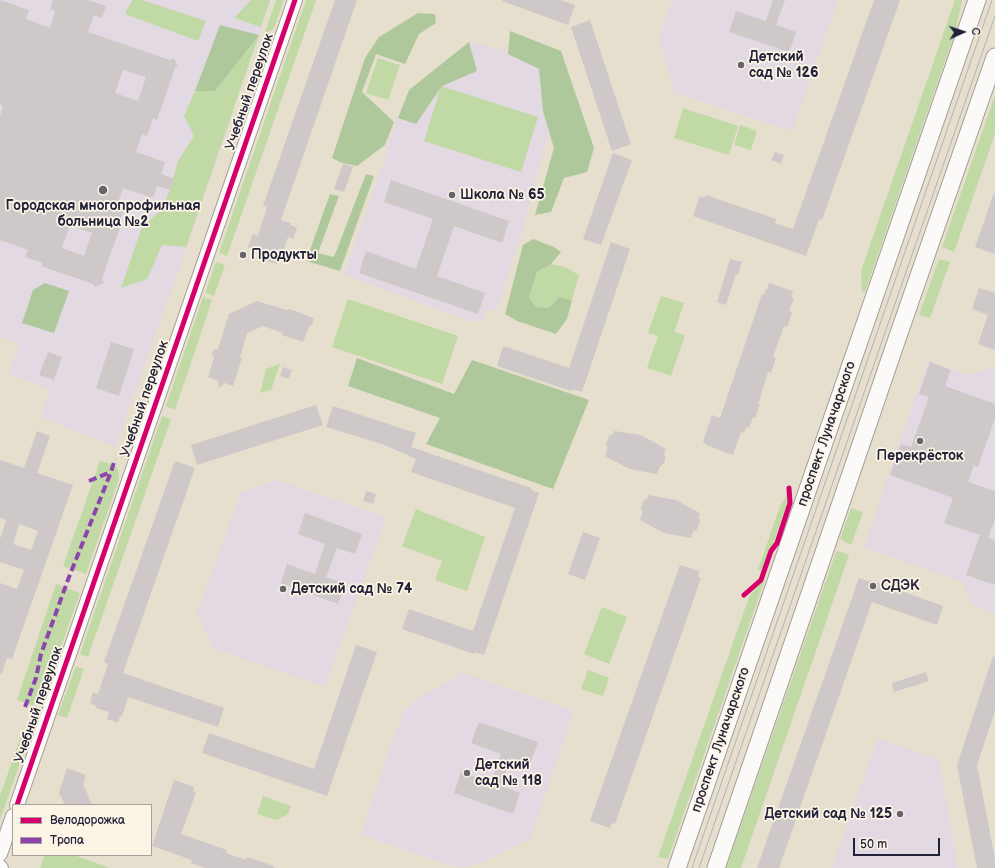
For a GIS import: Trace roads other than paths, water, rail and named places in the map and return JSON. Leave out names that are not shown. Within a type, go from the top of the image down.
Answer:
[{"type":"main road","name":"проспект Луначарского","points":[[677,868],[977,0]]},
{"type":"main road","points":[[716,868],[995,57]]},
{"type":"street","name":"Учебный переулок","points":[[17,804],[295,0]]},
{"type":"street","points":[[0,854],[12,819]]},
{"type":"tram line","points":[[692,868],[992,0]]},
{"type":"tram line","points":[[699,868],[995,16]]},
{"type":"place","name":"Детский сад № 126","points":[[741,65]]},
{"type":"place","name":"Городская многопрофильная больница №2","points":[[103,190]]},
{"type":"place","name":"Школа № 65","points":[[452,195]]},
{"type":"place","name":"Продукты","points":[[243,255]]},
{"type":"place","name":"Перекрёсток","points":[[920,441]]},
{"type":"place","name":"СДЭК","points":[[873,586]]},
{"type":"place","name":"Детский сад № 74","points":[[283,589]]},
{"type":"place","name":"Детский сад № 118","points":[[467,773]]},
{"type":"place","name":"Детский сад № 125","points":[[900,814]]}]
